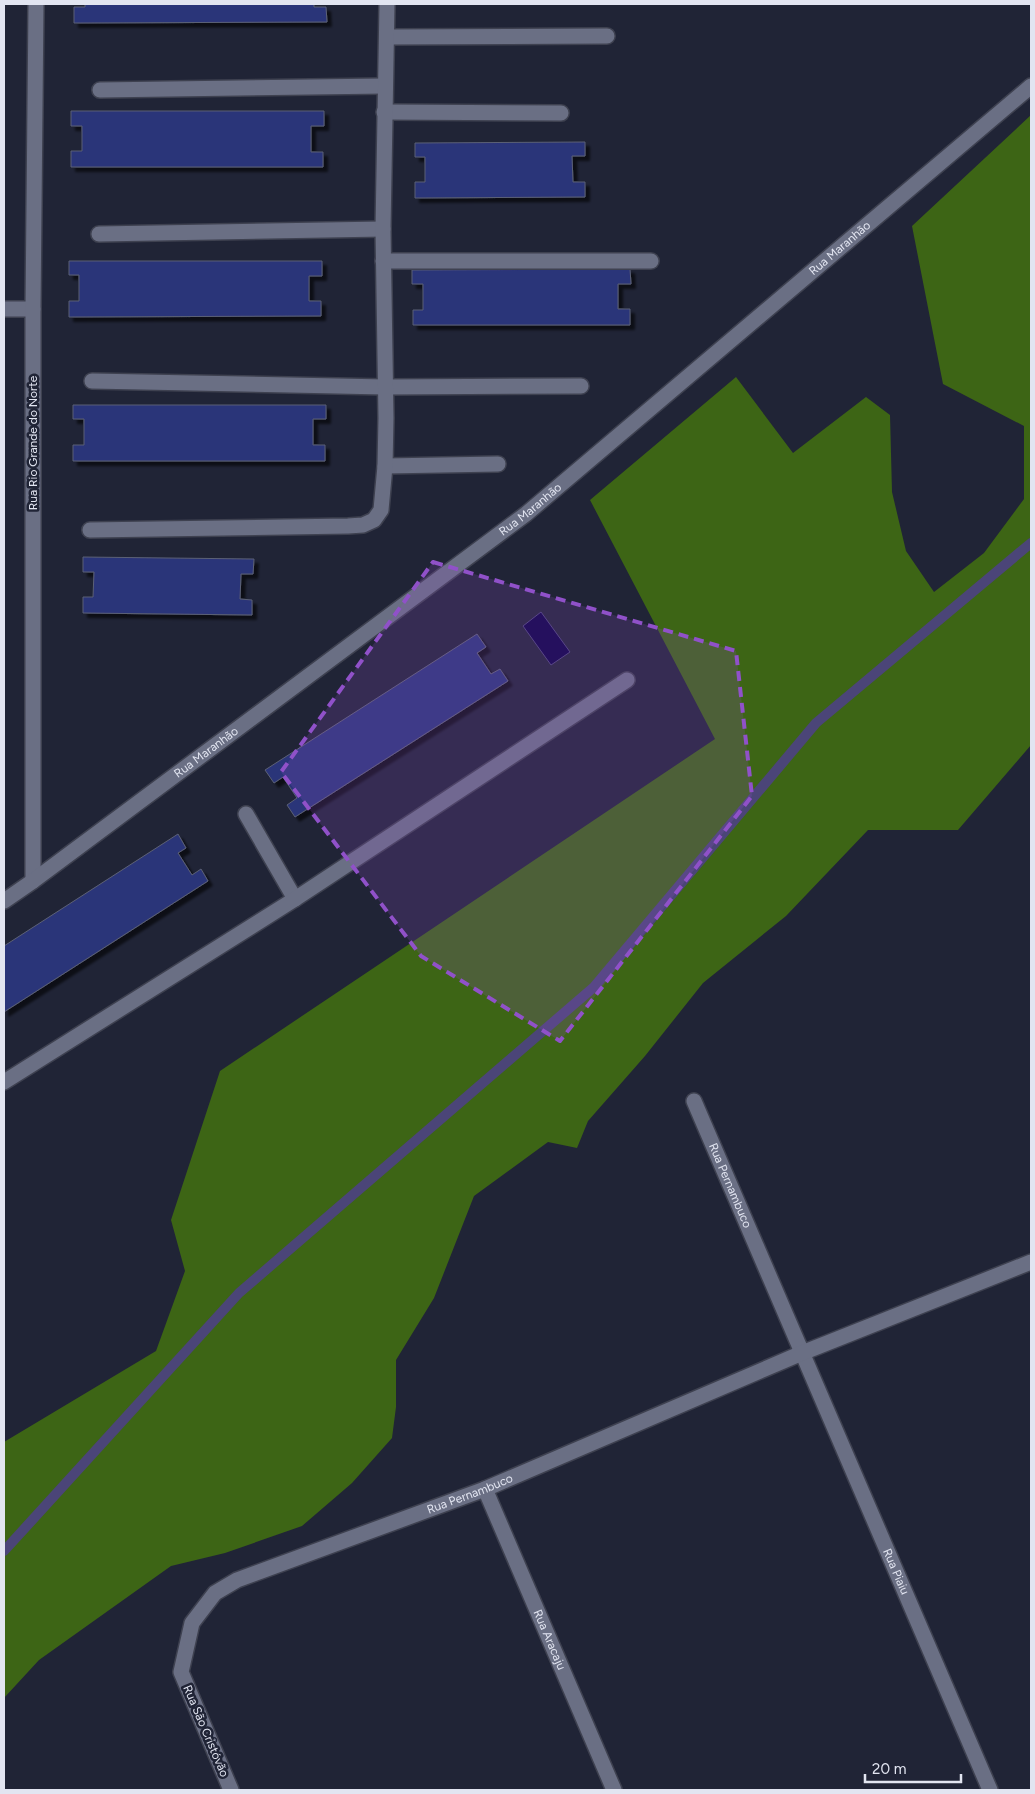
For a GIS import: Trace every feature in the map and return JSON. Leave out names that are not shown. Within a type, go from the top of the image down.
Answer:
[{"type":"street","name":"Rua Rio Grande do Norte","points":[[33,881],[33,309],[36,4]]},
{"type":"street","points":[[90,530],[363,525],[374,520],[381,510],[385,466],[383,229],[384,86],[388,37],[387,4]]},
{"type":"street","points":[[388,37],[607,36]]},
{"type":"street","points":[[100,90],[384,86]]},
{"type":"street","name":"Rua Maranhão","points":[[4,901],[526,514],[1031,86]]},
{"type":"street","points":[[384,112],[561,113]]},
{"type":"street","points":[[99,234],[383,229]]},
{"type":"street","points":[[383,261],[651,261]]},
{"type":"street","points":[[4,309],[33,309]]},
{"type":"street","points":[[92,381],[385,387],[581,386]]},
{"type":"street","points":[[385,466],[498,464]]},
{"type":"street","points":[[4,1082],[295,898],[627,680]]},
{"type":"street","points":[[246,814],[295,898]]},
{"type":"street","name":"Rua Pernambuco","points":[[694,1102],[802,1353]]},
{"type":"street","name":"Rua Pernambuco","points":[[181,1672],[192,1623],[215,1593],[237,1580],[485,1489],[802,1353],[1031,1262]]},
{"type":"street","name":"Rua Piaiu","points":[[802,1353],[990,1790]]},
{"type":"street","name":"Rua Aracaju","points":[[485,1489],[614,1790]]},
{"type":"street","name":"Rua São Cristóvão","points":[[181,1672],[231,1790]]},
{"type":"highlighted area","points":[[433,562],[736,651],[752,796],[560,1041],[421,956],[281,772]]},
{"type":"green space","points":[[1031,115],[1031,745],[958,830],[868,830],[786,916],[703,983],[645,1056],[588,1121],[577,1148],[548,1142],[474,1196],[434,1298],[396,1360],[396,1407],[392,1438],[352,1483],[302,1526],[225,1553],[171,1566],[39,1660],[4,1698],[4,1442],[156,1351],[185,1271],[171,1220],[220,1071],[715,739],[590,500],[736,377],[793,453],[866,397],[890,415],[892,492],[906,551],[934,592],[984,553],[1024,499],[1024,426],[943,384],[912,226]]},
{"type":"shaded area","points":[[541,612],[570,652],[551,665],[523,626]]},
{"type":"building","points":[[85,4],[314,4],[314,7],[326,7],[327,22],[74,23],[74,7],[85,7]]},
{"type":"building","points":[[71,111],[324,111],[324,126],[311,126],[311,152],[323,152],[323,167],[71,167],[71,151],[82,151],[82,126],[71,126]]},
{"type":"building","points":[[585,142],[585,156],[572,156],[573,182],[585,182],[585,197],[415,198],[415,182],[425,182],[425,157],[415,157],[415,143]]},
{"type":"building","points":[[69,261],[322,261],[322,276],[309,276],[309,301],[321,301],[321,316],[69,317],[69,301],[79,301],[79,275],[69,275]]},
{"type":"building","points":[[630,269],[631,284],[618,284],[618,309],[630,309],[630,325],[413,325],[413,310],[423,310],[423,284],[412,284],[412,270]]},
{"type":"building","points":[[73,405],[326,405],[326,419],[313,419],[313,445],[325,445],[325,461],[73,461],[73,445],[84,445],[84,419],[73,419]]},
{"type":"building","points":[[83,557],[254,559],[253,574],[241,574],[240,599],[252,600],[252,615],[83,613],[83,597],[93,597],[94,572],[83,572]]},
{"type":"building","points":[[477,634],[486,647],[477,653],[491,674],[500,669],[508,681],[295,817],[287,805],[297,798],[283,777],[274,783],[265,770]]},
{"type":"building","points":[[178,834],[186,848],[178,853],[192,875],[201,869],[208,881],[4,1012],[4,946]]},
{"type":"waterway","points":[[4,1551],[239,1293],[594,987],[816,723],[1031,543]]}]
